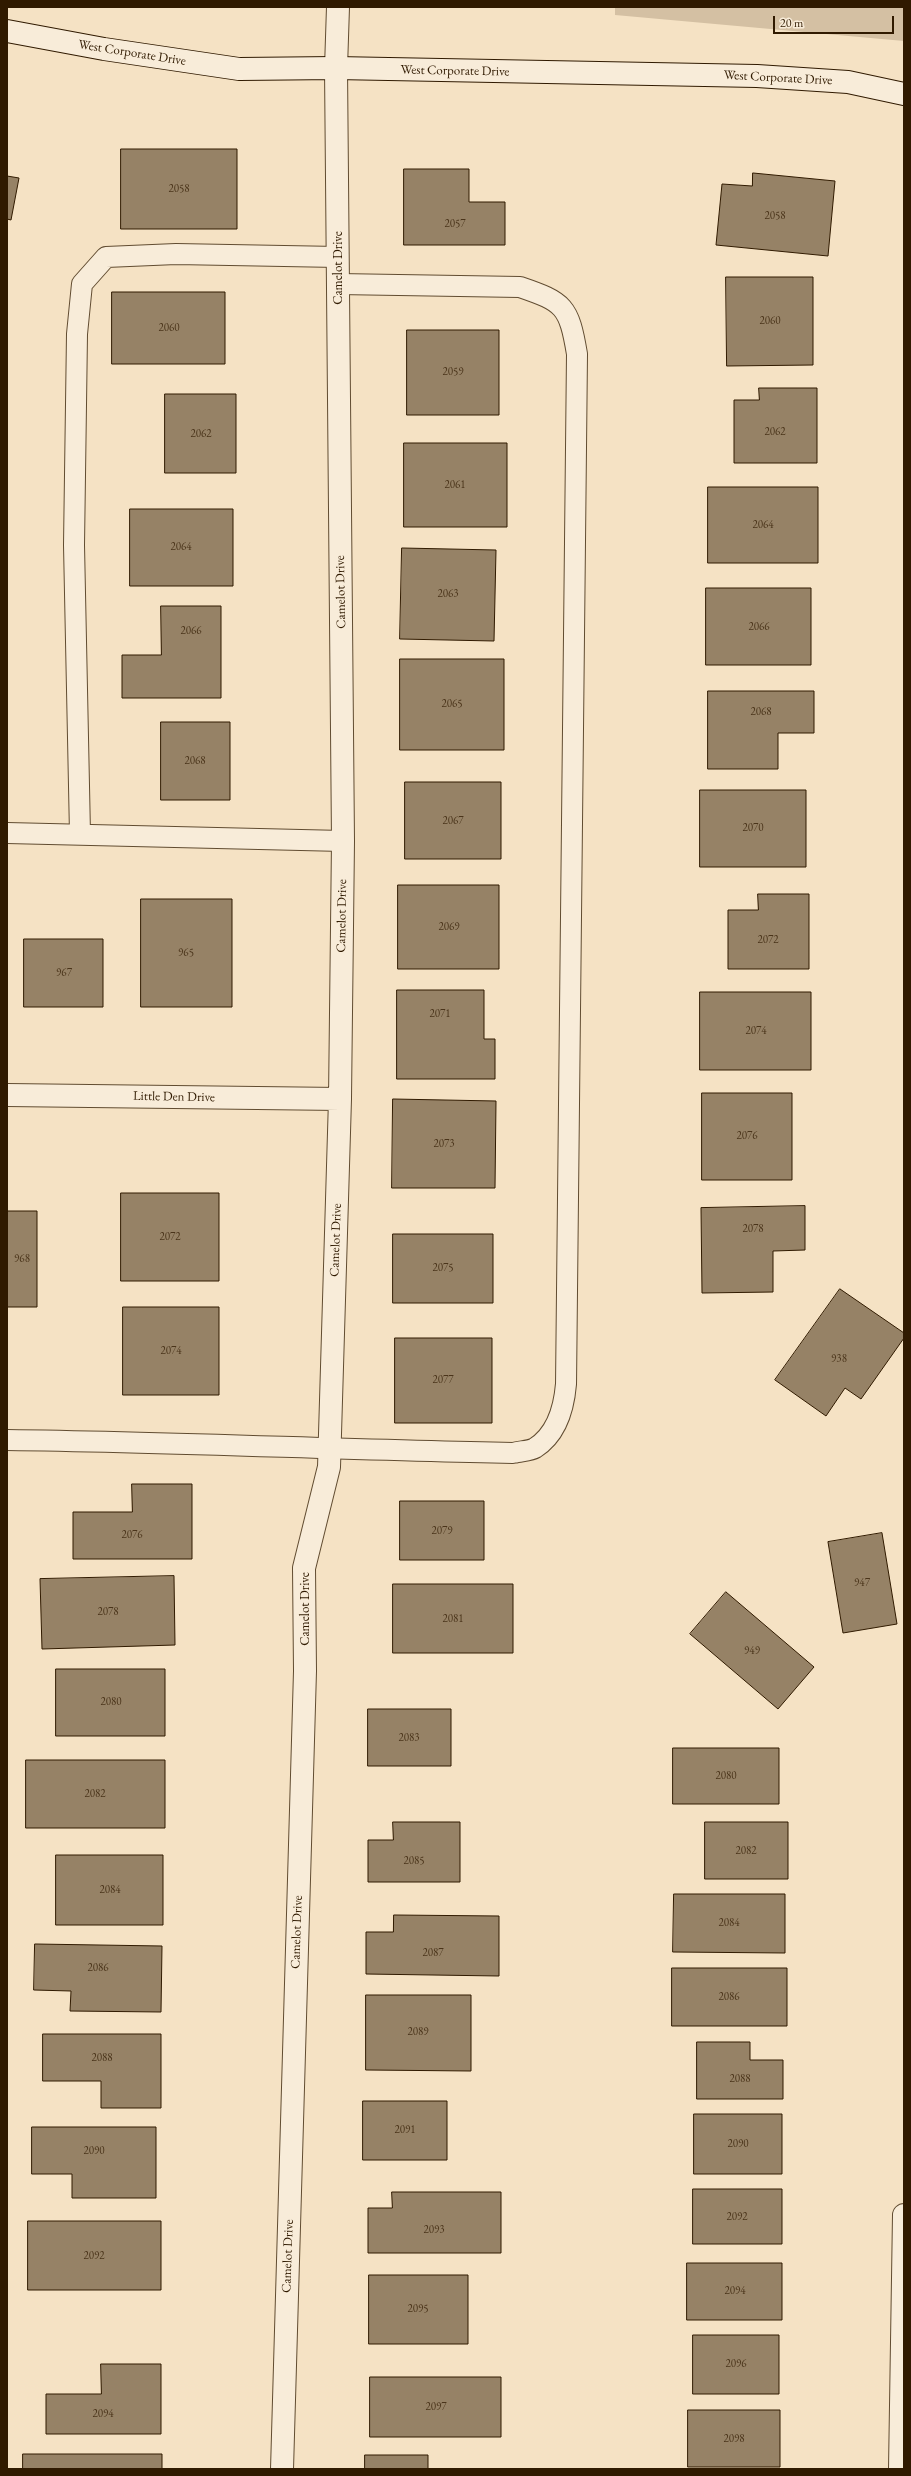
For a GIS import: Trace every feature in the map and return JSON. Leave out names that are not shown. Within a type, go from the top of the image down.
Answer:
[{"type":"street","name":"Camelot Drive","points":[[282,2469],[305,1671],[304,1568],[329,1467],[340,1099],[343,840],[336,68],[338,7]]},
{"type":"street","name":"West Corporate Drive","points":[[7,30],[104,49],[239,69],[336,68],[757,76],[848,82],[904,94]]},
{"type":"street","name":"Little Den Drive","points":[[7,1095],[340,1099]]},
{"type":"street","points":[[900,2469],[904,2215]]},
{"type":"lane","points":[[80,834],[74,545],[77,334],[82,284],[106,257],[176,254],[338,257]]},
{"type":"lane","points":[[7,1440],[108,1441],[330,1450],[513,1452],[535,1448],[554,1429],[564,1406],[567,1360],[577,362],[572,328],[561,305],[543,295],[520,287],[338,284]]},
{"type":"lane","points":[[7,833],[343,840]]},
{"type":"shaded area","points":[[615,7],[904,7],[904,41],[615,15]]},
{"type":"building","points":[[121,149],[237,149],[237,229],[121,229]]},
{"type":"building","points":[[404,169],[469,169],[469,202],[505,202],[505,245],[404,245]]},
{"type":"building","points":[[753,173],[835,181],[828,256],[716,245],[722,184],[752,186]]},
{"type":"building","points":[[7,176],[19,178],[11,220],[7,219]]},
{"type":"building","points":[[726,277],[813,277],[813,365],[727,366]]},
{"type":"building","points":[[112,292],[225,292],[225,364],[112,364]]},
{"type":"building","points":[[407,330],[499,330],[499,415],[407,415]]},
{"type":"building","points":[[759,388],[817,388],[817,463],[734,463],[734,400],[759,400]]},
{"type":"building","points":[[165,394],[236,394],[236,473],[165,473]]},
{"type":"building","points":[[404,443],[507,443],[507,527],[404,527]]},
{"type":"building","points":[[708,487],[818,487],[818,563],[708,563]]},
{"type":"building","points":[[130,509],[233,509],[233,586],[130,586]]},
{"type":"building","points":[[402,548],[496,550],[494,641],[400,639]]},
{"type":"building","points":[[706,588],[811,588],[811,665],[706,665]]},
{"type":"building","points":[[161,606],[221,606],[221,698],[122,698],[122,655],[161,655]]},
{"type":"building","points":[[400,659],[504,659],[504,750],[400,750]]},
{"type":"building","points":[[708,691],[814,691],[814,733],[778,733],[778,769],[708,769]]},
{"type":"building","points":[[161,722],[230,722],[230,800],[161,800]]},
{"type":"building","points":[[405,782],[501,782],[501,859],[405,859]]},
{"type":"building","points":[[700,790],[806,790],[806,867],[700,867]]},
{"type":"building","points":[[398,885],[499,885],[499,969],[398,969]]},
{"type":"building","points":[[758,894],[809,894],[809,969],[728,969],[728,910],[758,910]]},
{"type":"building","points":[[141,899],[232,899],[232,1007],[141,1007]]},
{"type":"building","points":[[24,939],[103,939],[103,1007],[24,1007]]},
{"type":"building","points":[[397,990],[484,990],[484,1039],[495,1039],[495,1079],[397,1079]]},
{"type":"building","points":[[700,992],[811,992],[811,1070],[700,1070]]},
{"type":"building","points":[[702,1093],[792,1093],[792,1180],[702,1180]]},
{"type":"building","points":[[393,1099],[496,1101],[495,1188],[392,1188]]},
{"type":"building","points":[[121,1193],[219,1193],[219,1281],[121,1281]]},
{"type":"building","points":[[805,1206],[805,1250],[773,1251],[773,1292],[702,1293],[701,1208]]},
{"type":"building","points":[[7,1211],[37,1211],[37,1307],[7,1307]]},
{"type":"building","points":[[393,1234],[493,1234],[493,1303],[393,1303]]},
{"type":"building","points":[[840,1289],[904,1333],[904,1338],[861,1399],[845,1388],[826,1416],[775,1380]]},
{"type":"building","points":[[123,1307],[219,1307],[219,1395],[123,1395]]},
{"type":"building","points":[[395,1338],[492,1338],[492,1423],[395,1423]]},
{"type":"building","points":[[132,1484],[192,1484],[192,1559],[73,1559],[73,1512],[132,1512]]},
{"type":"building","points":[[400,1501],[484,1501],[484,1560],[400,1560]]},
{"type":"building","points":[[882,1533],[897,1624],[843,1633],[828,1542]]},
{"type":"building","points":[[174,1576],[175,1645],[42,1649],[40,1579]]},
{"type":"building","points":[[393,1584],[513,1584],[513,1653],[393,1653]]},
{"type":"building","points":[[726,1592],[814,1667],[778,1709],[690,1634]]},
{"type":"building","points":[[56,1669],[165,1669],[165,1736],[56,1736]]},
{"type":"building","points":[[368,1709],[451,1709],[451,1766],[368,1766]]},
{"type":"building","points":[[673,1748],[779,1748],[779,1804],[673,1804]]},
{"type":"building","points":[[26,1760],[165,1760],[165,1828],[26,1828]]},
{"type":"building","points":[[393,1822],[460,1822],[460,1882],[368,1882],[368,1840],[393,1840]]},
{"type":"building","points":[[705,1822],[788,1822],[788,1879],[705,1879]]},
{"type":"building","points":[[56,1855],[163,1855],[163,1925],[56,1925]]},
{"type":"building","points":[[674,1894],[785,1894],[785,1953],[673,1952]]},
{"type":"building","points":[[394,1915],[499,1916],[499,1976],[366,1974],[366,1932],[393,1932]]},
{"type":"building","points":[[35,1944],[162,1946],[161,2012],[70,2011],[71,1991],[34,1990]]},
{"type":"building","points":[[672,1968],[787,1968],[787,2026],[672,2026]]},
{"type":"building","points":[[366,1995],[471,1995],[471,2071],[366,2070]]},
{"type":"building","points":[[43,2034],[161,2034],[161,2108],[101,2108],[101,2081],[43,2081]]},
{"type":"building","points":[[697,2042],[750,2042],[750,2060],[783,2060],[783,2099],[697,2099]]},
{"type":"building","points":[[363,2101],[447,2101],[447,2160],[363,2160]]},
{"type":"building","points":[[694,2114],[782,2114],[782,2174],[694,2174]]},
{"type":"building","points":[[32,2127],[156,2127],[156,2198],[72,2198],[72,2174],[32,2174]]},
{"type":"building","points":[[693,2189],[782,2189],[782,2244],[693,2244]]},
{"type":"building","points":[[392,2192],[501,2192],[501,2253],[368,2253],[368,2208],[392,2208]]},
{"type":"building","points":[[28,2221],[161,2221],[161,2290],[28,2290]]},
{"type":"building","points":[[687,2263],[782,2263],[782,2320],[687,2320]]},
{"type":"building","points":[[369,2275],[468,2275],[468,2344],[369,2344]]},
{"type":"building","points":[[693,2335],[779,2335],[779,2394],[693,2394]]},
{"type":"building","points":[[101,2364],[161,2364],[161,2434],[46,2434],[46,2394],[101,2394]]},
{"type":"building","points":[[370,2377],[501,2377],[501,2437],[370,2437]]},
{"type":"building","points":[[688,2410],[780,2410],[780,2467],[688,2467]]},
{"type":"building","points":[[23,2454],[162,2454],[162,2469],[23,2469]]},
{"type":"building","points":[[365,2455],[428,2455],[428,2469],[365,2469]]}]
